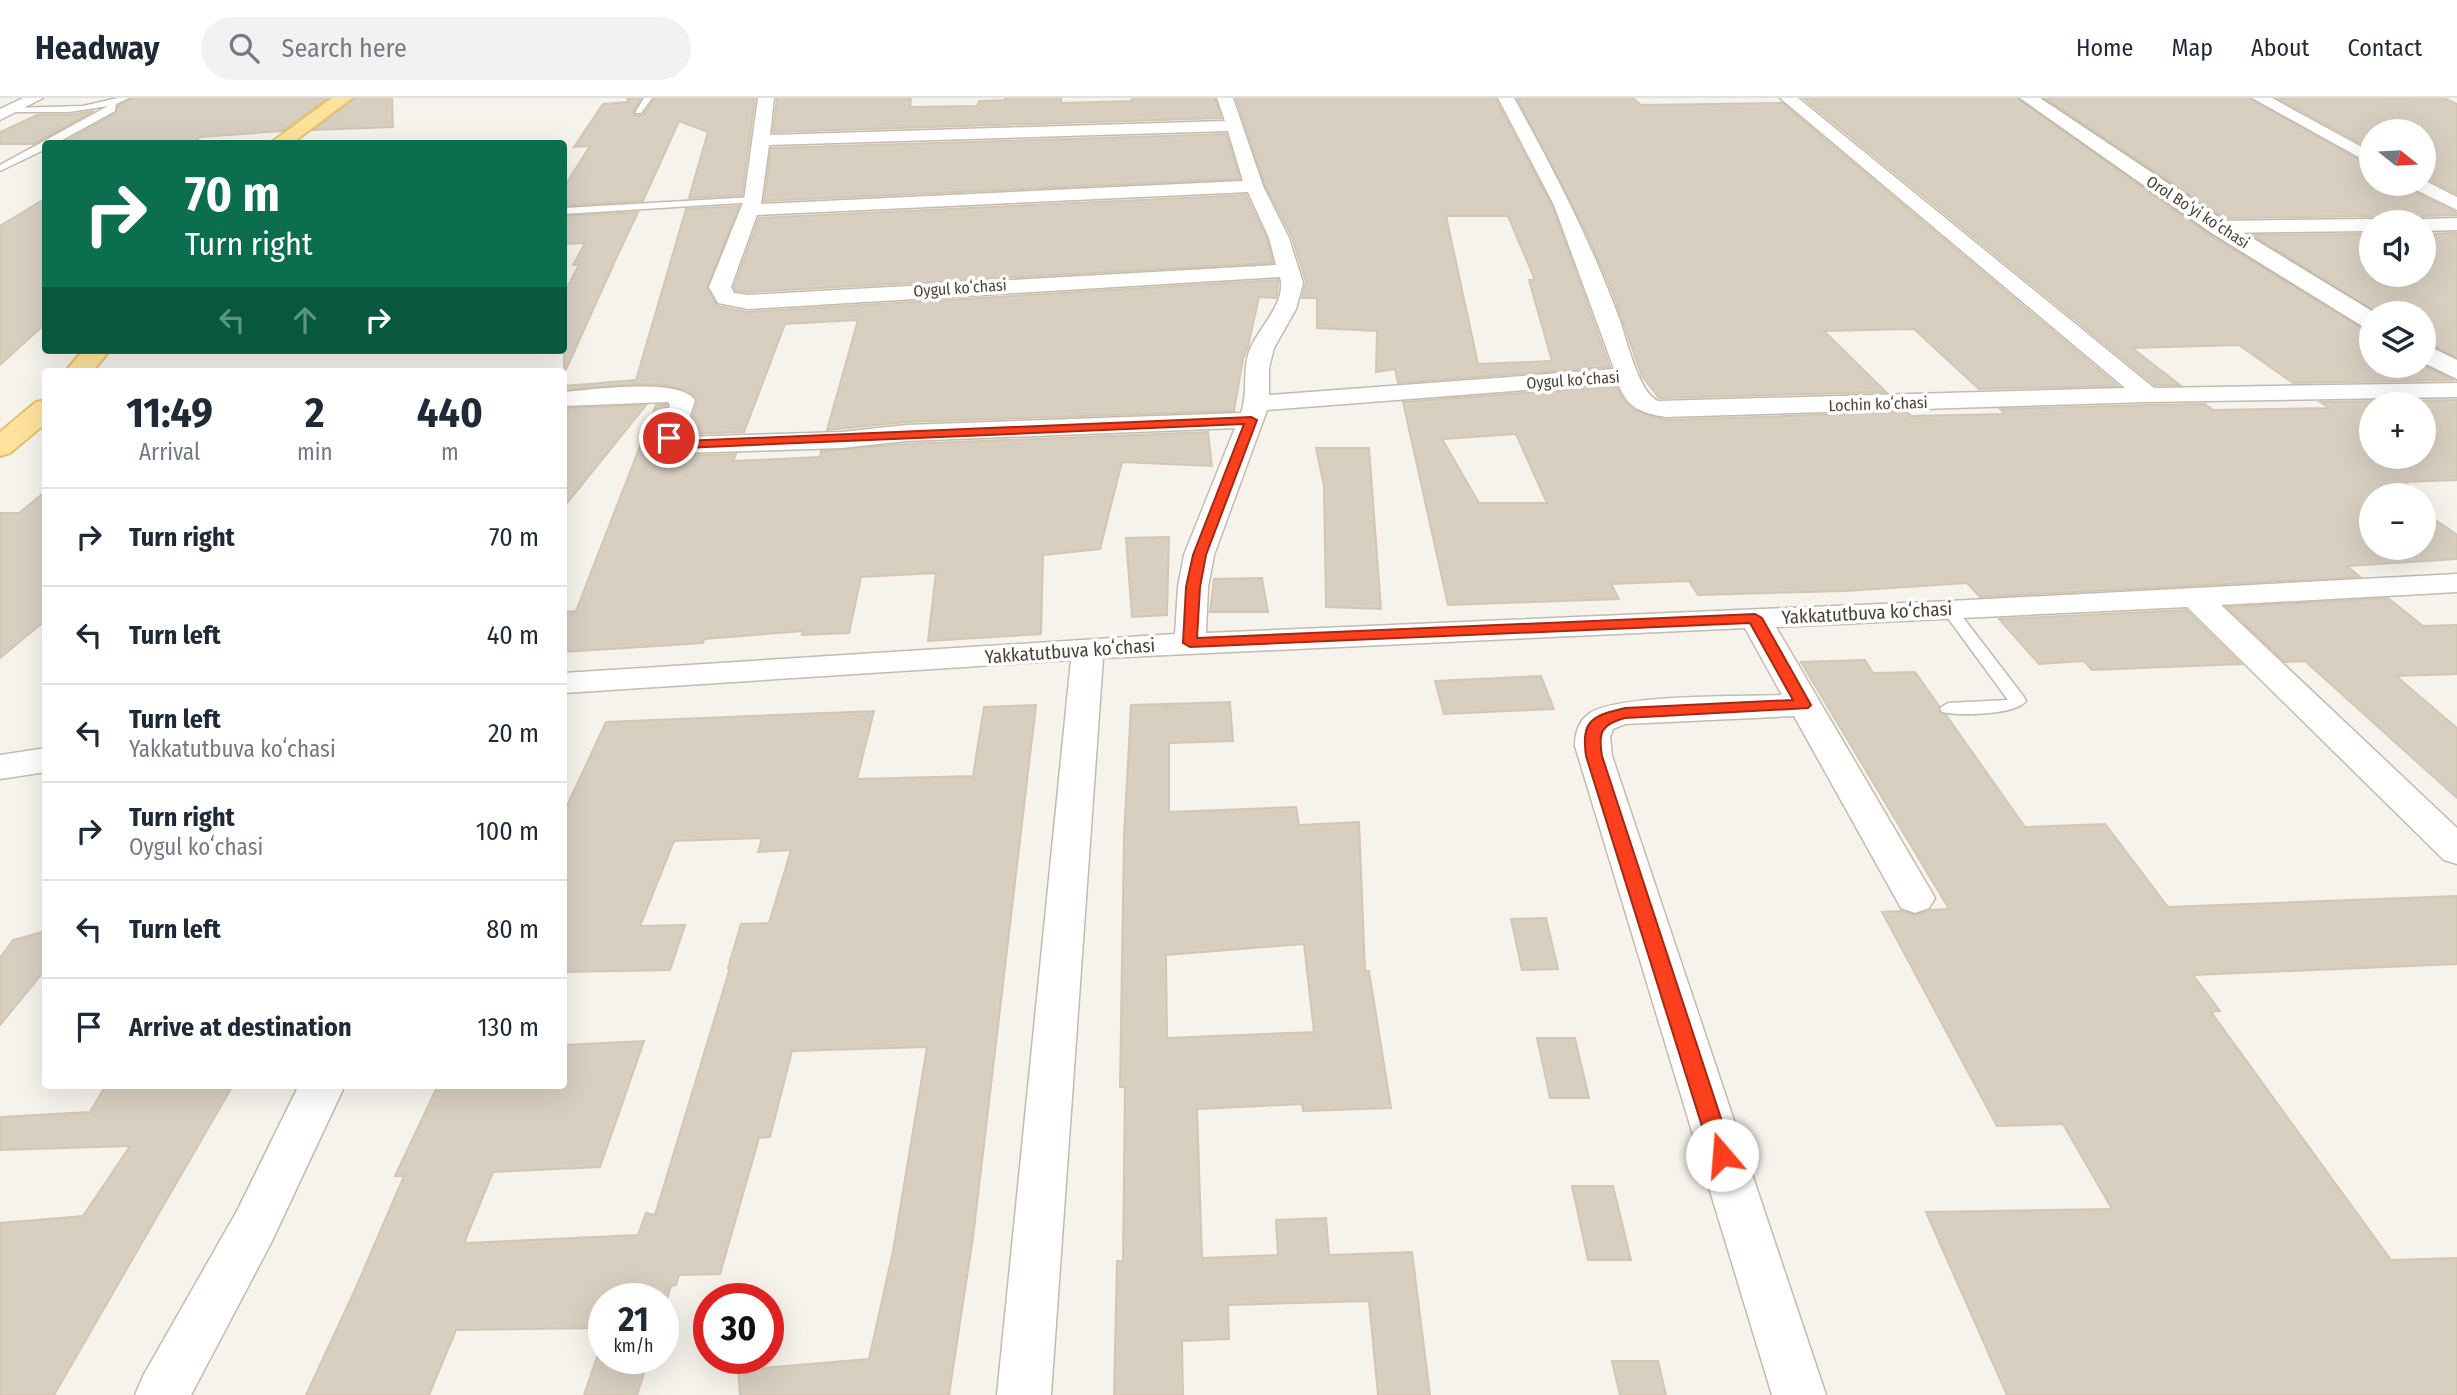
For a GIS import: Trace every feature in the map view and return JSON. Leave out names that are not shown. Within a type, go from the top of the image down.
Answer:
[{"type":"main road","points":[[284,140],[343,98]]},
{"type":"main road","points":[[82,368],[94,354]]},
{"type":"main road","points":[[0,447],[42,411]]},
{"type":"street","points":[[5,112],[35,98]]},
{"type":"street","name":"Oygul koʻchasi","points":[[766,98],[751,205],[720,287],[726,298],[735,301],[1290,270]]},
{"type":"street","points":[[1190,643],[1193,587],[1199,555],[1254,411],[1260,358],[1288,302],[1292,283],[1279,238],[1254,186],[1232,126],[1225,98]]},
{"type":"street","name":"Oygul koʻchasi","points":[[567,399],[665,394],[680,397],[683,400],[682,405],[669,438],[674,444],[683,445],[1254,411],[1628,376],[1605,309],[1563,205],[1506,98]]},
{"type":"street","points":[[1787,98],[2148,395]]},
{"type":"street","name":"Orol Boʻyi koʻchasi","points":[[2029,98],[2218,227],[2359,314]]},
{"type":"street","points":[[2260,98],[2359,152]]},
{"type":"street","points":[[762,140],[1232,126]]},
{"type":"street","points":[[751,205],[1254,186]]},
{"type":"street","points":[[2436,193],[2457,204]]},
{"type":"street","points":[[2218,227],[2359,225]]},
{"type":"street","points":[[2436,225],[2457,225]]},
{"type":"street","points":[[2436,359],[2457,371]]},
{"type":"street","name":"Lochin koʻchasi","points":[[1628,376],[1636,399],[1644,405],[1665,410],[2148,395],[2457,390]]},
{"type":"street","name":"Yakkatutbuva koʻchasi","points":[[567,683],[1190,643],[1950,610],[2457,583]]},
{"type":"street","points":[[2195,597],[2457,850]]},
{"type":"street","points":[[1755,618],[1915,898]]},
{"type":"street","points":[[1024,1395],[1088,650]]},
{"type":"street","points":[[1799,1395],[1594,756],[1591,738],[1595,726],[1605,718],[1625,713],[1803,705]]},
{"type":"street","points":[[0,767],[42,761]]},
{"type":"street","points":[[162,1395],[254,1227],[320,1089]]},
{"type":"lane","points":[[5,112],[75,109],[112,104],[125,98]]},
{"type":"lane","points":[[638,111],[648,98]]},
{"type":"lane","points":[[54,140],[111,109],[112,104]]},
{"type":"lane","points":[[0,168],[42,147]]},
{"type":"lane","points":[[567,211],[751,205]]},
{"type":"lane","points":[[1948,708],[2010,706],[2018,701],[1950,610]]},
{"type":"building","points":[[131,98],[328,98],[282,131],[201,137],[196,140],[68,140],[116,113],[118,106]]},
{"type":"building","points":[[355,98],[392,98],[393,127],[314,130]]},
{"type":"building","points":[[627,98],[641,98],[633,112],[635,116],[643,115],[655,98],[755,98],[742,195],[689,198],[708,132],[679,121],[643,201],[567,206],[567,182],[590,146],[574,147],[603,104],[629,102]]},
{"type":"building","points":[[777,98],[911,98],[910,107],[977,106],[979,101],[1005,98],[1061,98],[1061,103],[1132,101],[1132,98],[1215,98],[1221,118],[773,132]]},
{"type":"building","points":[[1236,98],[1495,98],[1552,206],[1610,367],[1398,383],[1395,369],[1376,372],[1377,331],[1317,328],[1317,298],[1302,298],[1306,282],[1292,237],[1265,185]],"holes":[[[1446,216],[1508,216],[1535,280],[1529,280],[1552,361],[1478,364]]]},
{"type":"building","points":[[1517,98],[1633,98],[1641,105],[1782,103],[2118,386],[1979,389],[1914,329],[1824,331],[1886,392],[1659,398],[1642,376],[1612,291],[1587,234]]},
{"type":"building","points":[[1803,98],[2017,98],[2208,234],[2359,327],[2359,378],[2436,378],[2436,372],[2454,380],[2293,383],[2239,345],[2132,348],[2180,385],[2155,385]]},
{"type":"building","points":[[2045,98],[2250,98],[2359,160],[2359,196],[2423,196],[2457,213],[2436,216],[2436,210],[2359,210],[2359,216],[2225,218]]},
{"type":"building","points":[[2277,98],[2444,98],[2457,104],[2457,194],[2436,183],[2436,119],[2359,119],[2359,142]]},
{"type":"building","points":[[94,111],[34,144],[0,144],[0,132],[37,115],[69,115]]},
{"type":"building","points":[[1226,134],[1240,179],[764,201],[771,148]]},
{"type":"building","points":[[1246,195],[1267,239],[1273,263],[748,292],[736,291],[734,287],[759,218]]},
{"type":"building","points":[[42,200],[42,327],[0,365],[0,226]]},
{"type":"building","points":[[739,206],[707,288],[717,306],[747,312],[1278,280],[1277,295],[1276,298],[1259,297],[1243,359],[1234,411],[906,422],[827,430],[858,320],[785,324],[744,432],[687,434],[698,399],[687,390],[664,385],[665,381],[662,385],[634,384],[567,390],[567,386],[636,380],[686,209]]},
{"type":"building","points":[[638,212],[567,368],[564,368],[564,354],[567,354],[567,287],[579,265],[573,265],[585,243],[567,244],[567,216]]},
{"type":"building","points":[[2457,233],[2457,357],[2436,347],[2436,301],[2359,302],[2253,235],[2359,234],[2359,287],[2436,287],[2436,234]]},
{"type":"building","points":[[1616,386],[1634,410],[1666,420],[1907,412],[1911,416],[2005,414],[2000,409],[2148,405],[2205,404],[2213,410],[2329,408],[2320,402],[2359,401],[2359,469],[2436,469],[2436,400],[2457,400],[2457,480],[2359,483],[2359,560],[2436,560],[2436,520],[2457,535],[2457,559],[2347,566],[2360,577],[1980,597],[1967,583],[1845,591],[1698,595],[1689,581],[1611,584],[1619,599],[1448,605],[1403,402]],"holes":[[[1516,434],[1547,503],[1479,503],[1442,439]]]},
{"type":"building","points":[[646,405],[567,503],[567,408]]},
{"type":"building","points":[[656,405],[667,405],[654,440],[665,453],[683,456],[736,454],[733,461],[820,457],[821,451],[906,444],[1208,432],[1212,466],[1122,462],[1100,549],[1043,555],[1041,634],[928,641],[936,573],[861,577],[849,633],[802,635],[803,631],[704,639],[703,643],[567,652],[567,612],[576,611]]},
{"type":"building","points":[[1316,448],[1369,448],[1381,609],[1326,607],[1324,486]]},
{"type":"building","points":[[42,494],[42,623],[0,658],[0,513],[19,513]]},
{"type":"building","points":[[1169,537],[1167,615],[1132,617],[1126,538]]},
{"type":"building","points":[[1262,578],[1268,612],[1210,612],[1214,579]]},
{"type":"building","points":[[2388,598],[2423,626],[2457,625],[2457,674],[2396,676],[2457,728],[2457,798],[2305,661],[2285,662],[2227,607]]},
{"type":"building","points":[[2186,610],[2241,664],[2092,670],[2084,661],[2039,664],[1999,619]]},
{"type":"building","points":[[1865,660],[1873,673],[1915,672],[1939,706],[1940,713],[1946,715],[2025,827],[2105,824],[2168,907],[2457,896],[2457,964],[2193,975],[2220,1011],[2211,1012],[2391,1260],[2457,1258],[2457,1395],[2007,1395],[1926,1212],[2112,1209],[2063,1124],[1997,1126],[1882,912],[1902,911],[1916,915],[1930,910],[1949,909],[1801,662]]},
{"type":"building","points":[[1541,676],[1554,709],[1444,714],[1435,681]]},
{"type":"building","points":[[1230,702],[1233,741],[1169,743],[1169,812],[1296,807],[1299,825],[1359,822],[1365,971],[1369,971],[1391,1108],[1303,1111],[1302,1104],[1197,1109],[1202,1258],[1278,1255],[1276,1220],[1326,1218],[1329,1255],[1412,1252],[1430,1395],[1378,1395],[1369,1301],[1228,1305],[1229,1339],[1182,1341],[1183,1395],[1114,1395],[1117,1261],[1123,1261],[1125,1087],[1120,1087],[1124,837],[1131,705],[1165,704],[1165,709],[1167,704]],"holes":[[[1304,944],[1314,1032],[1167,1038],[1166,955]]]},
{"type":"building","points":[[1036,705],[973,1237],[949,1395],[740,1395],[738,1374],[784,1374],[784,1366],[869,1359],[893,1251],[927,1047],[792,1051],[770,1137],[759,1138],[720,1274],[679,1275],[677,1283],[588,1283],[588,1328],[456,1330],[429,1395],[306,1395],[404,1176],[395,1176],[436,1089],[567,1089],[567,1045],[644,1041],[600,1167],[493,1172],[464,1243],[638,1235],[646,1213],[655,1215],[741,924],[769,923],[791,850],[758,852],[762,838],[674,841],[640,926],[685,925],[670,970],[567,972],[567,806],[606,722],[874,711],[857,779],[973,776],[984,707]]},
{"type":"building","points":[[1546,918],[1558,969],[1522,970],[1511,919]]},
{"type":"building","points":[[42,932],[42,974],[0,1025],[0,958],[13,940]]},
{"type":"building","points":[[1537,1038],[1575,1038],[1589,1098],[1550,1098]]},
{"type":"building","points":[[104,1089],[231,1089],[54,1395],[0,1395],[0,1223],[83,1216],[130,1146],[0,1150],[0,1117],[90,1112]]},
{"type":"building","points":[[1572,1186],[1613,1186],[1631,1260],[1588,1260]]},
{"type":"building","points":[[1612,1361],[1658,1361],[1666,1395],[1620,1395]]},
{"type":"building","points":[[591,1374],[644,1374],[637,1395],[584,1395]]},
{"type":"route","points":[[669,438],[674,444],[683,445],[842,440],[906,433],[1251,420],[1199,555],[1193,587],[1190,643],[1755,618],[1803,705],[1625,713],[1605,718],[1595,726],[1591,738],[1594,756],[1722,1155]]}]
